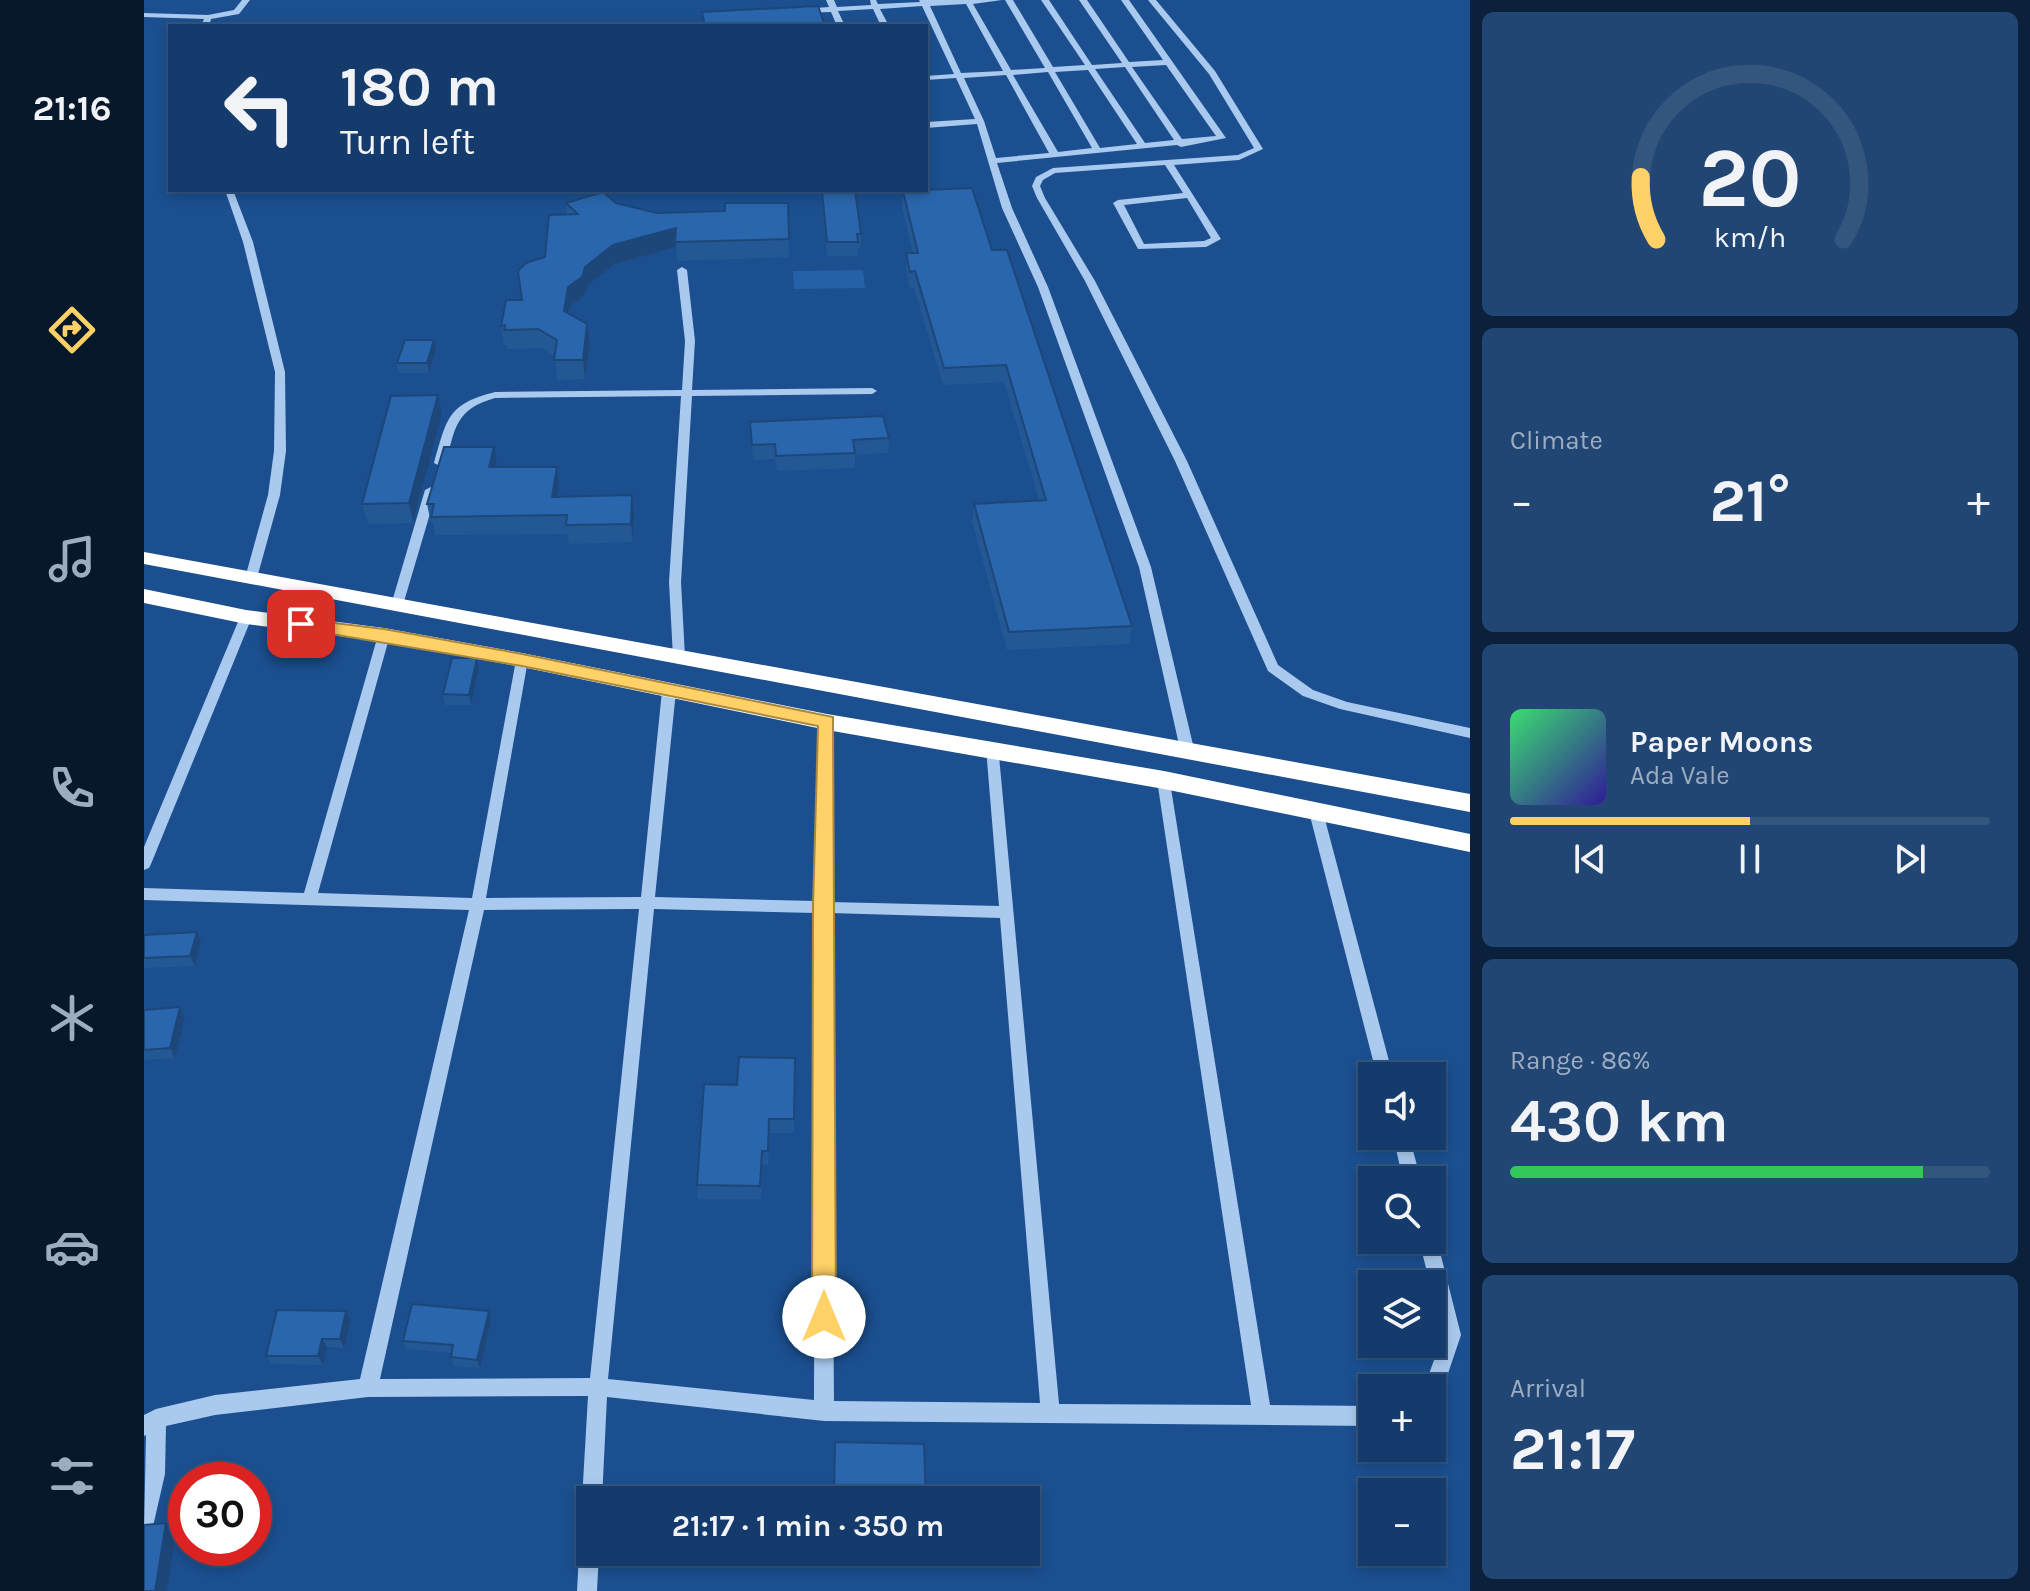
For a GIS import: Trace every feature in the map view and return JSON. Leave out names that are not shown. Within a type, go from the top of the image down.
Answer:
[{"type":"highway","points":[[144,558],[1470,803]]},
{"type":"highway","points":[[144,596],[246,617],[384,635],[522,660],[827,722],[993,748],[1164,780],[1470,843]]},
{"type":"street","points":[[144,15],[207,22],[236,12],[246,0]]},
{"type":"street","points":[[795,0],[799,11]]},
{"type":"street","points":[[785,12],[832,4],[998,0]]},
{"type":"street","points":[[1009,0],[1098,151]]},
{"type":"street","points":[[1045,0],[1143,147]]},
{"type":"street","points":[[1083,0],[1181,144]]},
{"type":"street","points":[[992,161],[1222,138],[1125,0]]},
{"type":"street","points":[[1152,0],[1212,73],[1259,149],[1239,157],[1053,171],[1043,175],[1036,186],[1090,281],[1181,461],[1273,668],[1308,693],[1345,706],[1470,733]]},
{"type":"street","points":[[968,1],[1055,155]]},
{"type":"street","points":[[924,2],[980,121],[992,161],[1145,567],[1187,749]]},
{"type":"street","points":[[832,4],[840,24]]},
{"type":"street","points":[[875,4],[884,24]]},
{"type":"street","points":[[928,78],[1169,62]]},
{"type":"street","points":[[928,122],[980,121]]},
{"type":"street","points":[[1167,161],[1216,236],[1212,243],[1143,248],[1118,204],[1188,195]]},
{"type":"street","points":[[230,192],[248,242],[280,372],[280,451],[274,495],[251,578]]},
{"type":"street","points":[[679,657],[675,582],[690,341],[682,270]]},
{"type":"street","points":[[397,605],[455,412],[471,400],[495,395],[872,391]]},
{"type":"street","points":[[144,864],[246,617]]},
{"type":"street","points":[[310,897],[384,635]]},
{"type":"street","points":[[368,1388],[478,904],[522,660]]},
{"type":"street","points":[[593,1486],[598,1387],[669,691]]},
{"type":"street","points":[[824,1411],[822,907],[827,722]]},
{"type":"street","points":[[993,748],[1050,1414]]},
{"type":"street","points":[[1164,780],[1262,1416]]},
{"type":"street","points":[[1316,812],[1381,1062]]},
{"type":"street","points":[[144,894],[478,904],[647,903],[1006,912]]},
{"type":"street","points":[[1432,1254],[1452,1335],[1439,1374]]},
{"type":"street","points":[[144,1522],[150,1423],[215,1405],[368,1388],[598,1387],[824,1411],[1358,1416]]},
{"type":"street","points":[[587,1591],[588,1566]]},
{"type":"shaded area","points":[[863,270],[865,288],[794,289],[793,271]]},
{"type":"building","points":[[818,6],[824,24],[705,24],[702,12]]},
{"type":"building","points":[[972,188],[992,250],[1007,250],[1132,626],[1009,632],[974,504],[1046,500],[1006,365],[944,368],[915,271],[910,272],[906,253],[918,253],[903,192]]},
{"type":"building","points":[[603,192],[616,203],[657,213],[725,211],[725,203],[788,203],[789,239],[675,242],[676,228],[613,245],[585,267],[582,277],[568,287],[564,311],[587,324],[583,360],[554,360],[557,340],[538,329],[504,330],[505,325],[501,326],[506,300],[522,300],[518,271],[526,263],[545,257],[549,215],[578,214],[566,203]]},
{"type":"building","points":[[822,192],[855,192],[861,234],[857,234],[858,242],[827,242]]},
{"type":"building","points":[[405,340],[434,340],[427,363],[397,363]]},
{"type":"building","points":[[438,395],[409,503],[362,504],[391,396]]},
{"type":"building","points":[[883,416],[889,438],[853,440],[855,453],[776,456],[775,444],[752,445],[750,422]]},
{"type":"building","points":[[444,447],[494,447],[489,467],[557,467],[552,497],[632,495],[631,524],[566,525],[567,515],[431,517],[434,504],[427,504]]},
{"type":"building","points":[[452,658],[477,658],[469,695],[443,694]]},
{"type":"building","points":[[197,932],[190,956],[144,958],[144,935]]},
{"type":"building","points":[[180,1007],[170,1048],[144,1050],[144,1010]]},
{"type":"building","points":[[739,1057],[795,1058],[794,1119],[769,1119],[768,1151],[762,1151],[760,1186],[697,1185],[704,1084],[737,1085]]},
{"type":"building","points":[[412,1304],[489,1311],[477,1360],[451,1357],[453,1345],[403,1341]]},
{"type":"building","points":[[277,1310],[346,1311],[340,1339],[322,1339],[318,1356],[266,1356]]},
{"type":"building","points":[[835,1442],[924,1444],[926,1486],[834,1486]]},
{"type":"building","points":[[166,1523],[155,1591],[144,1591],[144,1525]]},
{"type":"route","points":[[301,624],[384,635],[522,660],[827,722],[822,907],[824,1317]]}]
